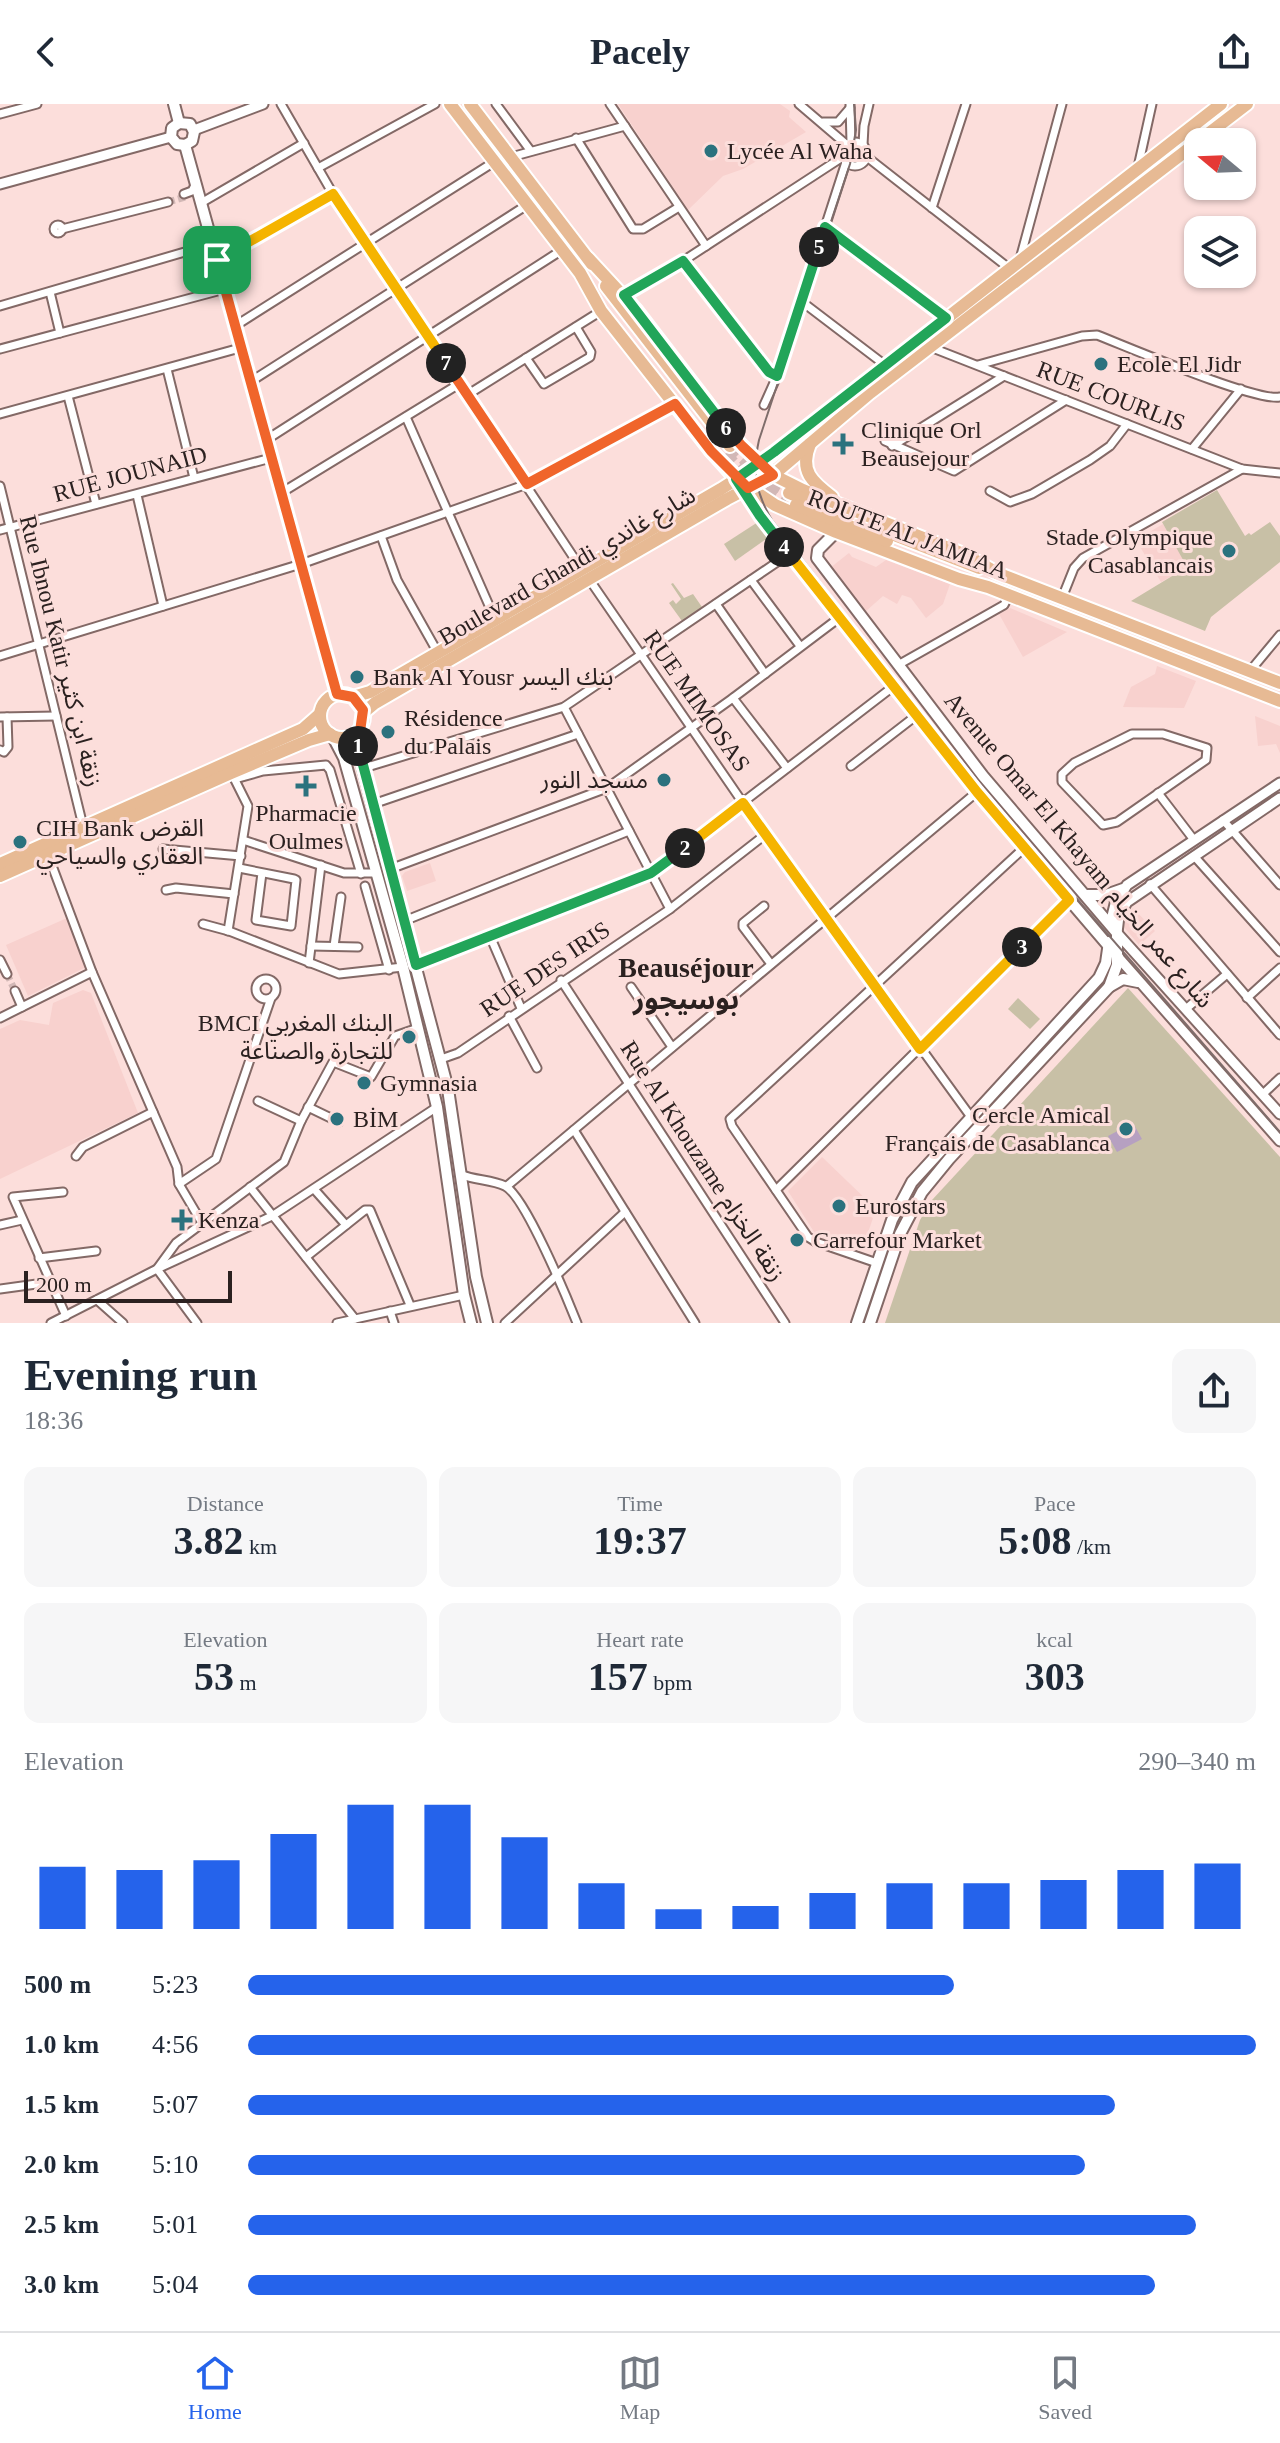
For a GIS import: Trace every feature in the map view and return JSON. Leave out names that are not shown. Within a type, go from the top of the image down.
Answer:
[{"type":"main road","points":[[174,104],[179,123]]},
{"type":"main road","points":[[450,104],[580,273],[599,291],[728,450],[588,258],[470,104]]},
{"type":"main road","name":"Boulevard Ghandi شارع غاندي","points":[[743,486],[760,464],[1221,104]]},
{"type":"main road","name":"Boulevard Ghandi شارع غاندي","points":[[362,720],[375,703],[585,575],[743,486],[773,475],[843,415],[1247,104]]},
{"type":"main road","points":[[179,123],[188,123],[194,130],[193,140],[185,145],[177,144],[171,137],[172,128],[179,123]]},
{"type":"main road","points":[[185,145],[281,493],[306,563],[337,694]]},
{"type":"main road","name":"ROUTE AL JAMIAA","points":[[588,258],[624,295],[736,440],[773,475],[966,555],[997,573],[1280,683]]},
{"type":"main road","points":[[580,273],[601,311],[743,486]]},
{"type":"main road","points":[[810,444],[806,459],[808,477],[844,507]]},
{"type":"main road","name":"ROUTE AL JAMIAA","points":[[743,486],[775,505],[836,532],[945,574],[988,587],[1280,701]]},
{"type":"main road","name":"Avenue Omar El Khayam شارع عمر الخيام","points":[[743,486],[789,554],[977,792],[1118,957]]},
{"type":"main road","points":[[988,587],[962,572],[787,497],[997,573]]},
{"type":"main road","name":"Avenue Omar El Khayam شارع عمر الخيام","points":[[836,532],[818,550],[817,558],[983,776],[1114,928]]},
{"type":"main road","name":"Boulevard Ghandi شارع غاندي","points":[[353,697],[370,692],[495,619],[585,575]]},
{"type":"main road","points":[[0,864],[303,729],[320,714],[325,702],[337,694],[353,697],[360,704],[362,720],[358,746],[441,1059],[476,1277],[487,1323]]},
{"type":"main road","points":[[320,714],[322,724],[344,758],[403,967],[437,1107],[464,1295],[471,1323]]},
{"type":"main road","points":[[0,876],[309,740],[331,734],[347,736],[362,720]]},
{"type":"main road","points":[[1086,895],[1106,895],[1123,889]]},
{"type":"main road","points":[[857,1323],[892,1220],[907,1190],[925,1166],[1099,978],[1105,968],[1114,928]]},
{"type":"main road","points":[[1109,987],[1118,957],[1114,928]]},
{"type":"main road","points":[[870,1323],[904,1224],[922,1192],[1109,987],[1123,979],[1138,982]]},
{"type":"street","points":[[0,114],[37,104]]},
{"type":"street","points":[[194,130],[263,104]]},
{"type":"street","name":"RUE MIMOSAS","points":[[281,104],[333,194],[640,656],[971,1117]]},
{"type":"street","points":[[318,168],[435,104]]},
{"type":"street","points":[[496,104],[530,150]]},
{"type":"street","points":[[610,104],[706,246]]},
{"type":"street","points":[[799,104],[849,144],[863,145]]},
{"type":"street","points":[[869,104],[863,145],[867,157],[932,208],[1015,265],[1062,104]]},
{"type":"street","points":[[932,208],[966,104]]},
{"type":"street","points":[[1138,169],[1152,104]]},
{"type":"street","points":[[823,122],[838,122],[848,114],[851,105]]},
{"type":"street","points":[[764,405],[777,376],[840,182],[849,144],[851,105]]},
{"type":"street","points":[[511,157],[625,126]]},
{"type":"street","points":[[0,184],[171,137]]},
{"type":"street","points":[[576,138],[633,229],[643,229],[679,207]]},
{"type":"street","points":[[196,183],[185,196],[201,202],[304,143]]},
{"type":"street","points":[[845,159],[853,166],[859,165],[867,157]]},
{"type":"street","points":[[624,295],[683,261],[824,169],[845,159]]},
{"type":"street","points":[[235,326],[494,162]]},
{"type":"street","points":[[824,169],[836,173],[840,182]]},
{"type":"street","points":[[217,260],[333,194]]},
{"type":"street","points":[[62,229],[166,201]]},
{"type":"street","points":[[250,382],[527,205]]},
{"type":"street","points":[[825,227],[946,318]]},
{"type":"street","points":[[0,306],[212,244]]},
{"type":"street","points":[[266,440],[562,250]]},
{"type":"street","points":[[683,261],[769,372],[777,376]]},
{"type":"street","points":[[0,349],[225,289]]},
{"type":"street","points":[[50,292],[60,333]]},
{"type":"street","points":[[801,301],[885,365]]},
{"type":"street","points":[[467,395],[601,311]]},
{"type":"street","points":[[526,358],[544,384],[590,357],[591,352],[576,327]]},
{"type":"street","points":[[977,365],[1088,334],[1268,398],[1280,397]]},
{"type":"street","name":"RUE COURLIS","points":[[930,347],[1242,469],[1280,473]]},
{"type":"street","points":[[0,414],[240,348]]},
{"type":"street","points":[[167,369],[194,478]]},
{"type":"street","points":[[1004,376],[888,443],[954,471],[1066,400]]},
{"type":"street","points":[[281,493],[459,384]]},
{"type":"street","points":[[1192,449],[1241,389]]},
{"type":"street","points":[[68,396],[96,504]]},
{"type":"street","points":[[0,656],[306,563],[527,484],[675,404]]},
{"type":"street","points":[[406,417],[495,619]]},
{"type":"street","points":[[990,491],[1010,502],[1032,494],[1106,449],[1127,424]]},
{"type":"street","name":"RUE JOUNAID","points":[[0,530],[271,458]]},
{"type":"street","points":[[1062,598],[1074,568],[1083,558],[1242,469]]},
{"type":"street","name":"Rue Ibnou Katir زنقة ابن كثير","points":[[0,486],[83,826]]},
{"type":"street","points":[[137,495],[163,606]]},
{"type":"street","points":[[381,536],[397,580],[438,653]]},
{"type":"street","points":[[364,768],[564,707],[789,554]]},
{"type":"street","points":[[751,580],[800,646]]},
{"type":"street","points":[[898,665],[1004,605],[1009,595]]},
{"type":"street","points":[[716,604],[765,674]]},
{"type":"street","points":[[390,869],[607,788],[839,618]]},
{"type":"street","points":[[1250,671],[1280,635]]},
{"type":"street","points":[[416,965],[651,873],[894,686]]},
{"type":"street","points":[[733,698],[787,768]]},
{"type":"street","points":[[564,707],[670,909]]},
{"type":"street","points":[[851,766],[917,715]]},
{"type":"street","points":[[0,750],[4,752],[8,747],[4,717],[56,716]]},
{"type":"street","points":[[373,804],[578,734]]},
{"type":"street","points":[[1132,734],[1163,734],[1207,748],[1206,760],[1158,793],[1117,822],[1103,825],[1062,782],[1062,774],[1074,763],[1132,734]]},
{"type":"street","points":[[228,931],[248,806],[233,776],[326,765],[361,874]]},
{"type":"street","points":[[1114,928],[1115,904],[1123,889],[1280,783]]},
{"type":"street","points":[[507,1186],[977,792]]},
{"type":"street","points":[[1158,793],[1194,840]]},
{"type":"street","points":[[1114,928],[1123,906],[1150,884],[1280,798]]},
{"type":"street","points":[[1223,820],[1280,885]]},
{"type":"street","points":[[404,921],[629,831]]},
{"type":"street","name":"RUE DES IRIS","points":[[441,1059],[458,1053],[561,980],[670,909],[766,834]]},
{"type":"street","points":[[243,840],[344,873],[376,873]]},
{"type":"street","points":[[877,1263],[812,1240],[732,1126],[732,1116],[1024,848]]},
{"type":"street","points":[[163,849],[241,856]]},
{"type":"street","points":[[48,855],[92,972],[177,1167],[179,1184],[202,1223]]},
{"type":"street","points":[[1194,856],[1280,952]]},
{"type":"street","points":[[309,963],[321,865]]},
{"type":"street","points":[[239,868],[296,880],[291,926],[256,920],[262,873]]},
{"type":"street","points":[[1150,884],[1280,1035]]},
{"type":"street","points":[[365,886],[389,970]]},
{"type":"street","points":[[166,890],[176,888],[234,894]]},
{"type":"street","points":[[334,946],[341,897]]},
{"type":"street","points":[[776,1190],[1069,900]]},
{"type":"street","points":[[764,906],[743,923],[743,927],[771,964]]},
{"type":"street","points":[[203,924],[339,974],[403,967]]},
{"type":"street","name":"Avenue Omar El Khayam شارع عمر الخيام","points":[[1114,928],[1280,1114]]},
{"type":"street","points":[[490,936],[521,1008]]},
{"type":"street","points":[[311,946],[358,947]]},
{"type":"street","name":"Avenue Omar El Khayam شارع عمر الخيام","points":[[1118,957],[1280,1141]]},
{"type":"street","points":[[1247,998],[1280,968]]},
{"type":"street","points":[[0,1018],[92,972]]},
{"type":"street","points":[[1187,1008],[1227,974]]},
{"type":"street","name":"Rue Al Khouzame زنقة الخزام","points":[[561,980],[785,1323]]},
{"type":"street","points":[[631,987],[672,1047]]},
{"type":"street","points":[[15,991],[22,1007]]},
{"type":"street","points":[[179,1184],[216,1159],[271,998]]},
{"type":"street","points":[[509,1016],[537,1068]]},
{"type":"street","points":[[157,1269],[168,1251],[288,1158],[301,1121],[333,1062],[371,1077],[395,1036],[418,1028]]},
{"type":"street","points":[[1263,1094],[1280,1078]]},
{"type":"street","points":[[258,1101],[301,1121]]},
{"type":"street","points":[[308,1107],[339,1122]]},
{"type":"street","points":[[51,1323],[157,1269],[272,1216],[437,1107]]},
{"type":"street","points":[[76,1156],[83,1147],[153,1112]]},
{"type":"street","points":[[574,1130],[695,1323]]},
{"type":"street","points":[[462,1175],[507,1186],[558,1274],[577,1323]]},
{"type":"street","points":[[250,1187],[355,1319]]},
{"type":"street","points":[[314,1189],[346,1225]]},
{"type":"street","points":[[63,1192],[16,1195],[13,1201],[66,1316]]},
{"type":"street","points":[[306,1257],[365,1210],[373,1211],[410,1305]]},
{"type":"street","points":[[505,1323],[625,1212]]},
{"type":"street","points":[[0,1225],[22,1220]]},
{"type":"street","points":[[39,1258],[96,1251]]},
{"type":"street","points":[[157,1269],[197,1323]]},
{"type":"street","points":[[0,1289],[51,1282]]},
{"type":"street","points":[[337,1323],[464,1295]]},
{"type":"street","points":[[97,1300],[123,1323]]},
{"type":"street","points":[[390,1311],[394,1323]]},
{"type":"shaded area","name":"Lycée Al Waha","points":[[618,104],[780,104],[790,111],[789,117],[806,132],[743,169],[723,176],[688,210]]},
{"type":"shaded area","name":"Stade Olympique Casablancais","points":[[1217,490],[1245,536],[1270,522],[1280,536],[1280,562],[1211,617],[1205,631],[1131,601],[1187,567],[1162,522]]},
{"type":"shaded area","points":[[758,522],[769,537],[735,561],[724,544]]},
{"type":"shaded area","points":[[1163,524],[1188,567],[1161,582],[1136,540]]},
{"type":"shaded area","points":[[849,553],[876,567],[886,560],[950,584],[943,604],[926,618],[911,598],[902,595],[897,604],[883,596],[866,611],[830,568]]},
{"type":"shaded area","points":[[673,583],[684,598],[693,594],[702,607],[682,621],[669,603],[673,600],[676,604],[681,599]]},
{"type":"shaded area","points":[[1010,608],[1067,632],[1023,657],[999,614]]},
{"type":"shaded area","points":[[1157,666],[1196,681],[1184,708],[1123,707],[1131,687],[1155,674]]},
{"type":"shaded area","points":[[1255,716],[1280,726],[1280,753],[1276,744],[1258,746]]},
{"type":"shaded area","points":[[430,863],[436,881],[407,891],[402,876],[405,872]]},
{"type":"shaded area","points":[[1133,908],[1155,931],[1139,945],[1124,927],[1126,915]]},
{"type":"shaded area","points":[[67,918],[86,967],[28,996],[6,945]]},
{"type":"shaded area","name":"Cercle Amical Français de Casablanca","points":[[1128,988],[1280,1157],[1280,1323],[885,1323],[920,1220],[932,1200]]},
{"type":"shaded area","points":[[83,990],[91,993],[138,1113],[0,1179],[0,1029],[20,1020],[49,1025],[53,1003]]},
{"type":"shaded area","points":[[1018,998],[1040,1019],[1030,1029],[1008,1009]]},
{"type":"shaded area","points":[[1133,1123],[1142,1139],[1117,1152],[1108,1136]]},
{"type":"shaded area","points":[[822,1157],[873,1206],[869,1216],[873,1218],[862,1250],[816,1235],[788,1191]]},
{"type":"tunnel","points":[[168,202],[185,197]]},
{"type":"tunnel","points":[[730,446],[763,477],[789,493]]},
{"type":"tunnel","points":[[725,454],[748,478],[786,501]]},
{"type":"tunnel","points":[[7,974],[15,991]]},
{"type":"tram line","points":[[854,104],[856,130],[850,164],[759,440],[756,472],[762,501],[772,520],[977,784],[1280,1132]]},
{"type":"place","name":"Lycée Al Waha","points":[[711,151]]},
{"type":"place","name":"Ecole El Jidr","points":[[1101,364]]},
{"type":"place","name":"Clinique Orl Beausejour","points":[[843,444]]},
{"type":"place","name":"Stade Olympique Casablancais","points":[[1229,551]]},
{"type":"place","name":"Bank Al Yousr بنك اليسر","points":[[357,677]]},
{"type":"place","name":"Résidence du Palais","points":[[388,732]]},
{"type":"place","name":"مسجد النور","points":[[664,780]]},
{"type":"place","name":"Pharmacie Oulmes","points":[[306,786]]},
{"type":"place","name":"CIH Bank القرض العقاري والسياحي","points":[[20,842]]},
{"type":"place","name":"BMCI البنك المغربي للتجارة والصناعة","points":[[409,1037]]},
{"type":"place","name":"Gymnasia","points":[[364,1083]]},
{"type":"place","name":"BİM","points":[[337,1119]]},
{"type":"place","name":"Cercle Amical Français de Casablanca","points":[[1126,1129]]},
{"type":"place","name":"Eurostars","points":[[839,1206]]},
{"type":"place","name":"Kenza","points":[[182,1220]]},
{"type":"place","name":"Carrefour Market","points":[[797,1240]]},
{"type":"district","name":"Beauséjour بوسيجور","points":[[686,983]]},
{"type":"route","points":[[217,260],[333,194],[527,484],[675,404],[711,451],[736,479],[748,488],[773,475],[760,464],[736,440],[624,295],[683,261],[769,372],[777,376],[825,227],[832,230],[946,318],[760,464],[736,479],[760,516],[839,618],[977,792],[1069,900],[920,1049],[743,803],[651,873],[416,965],[359,753],[363,710],[353,697],[337,694],[217,260]]}]
